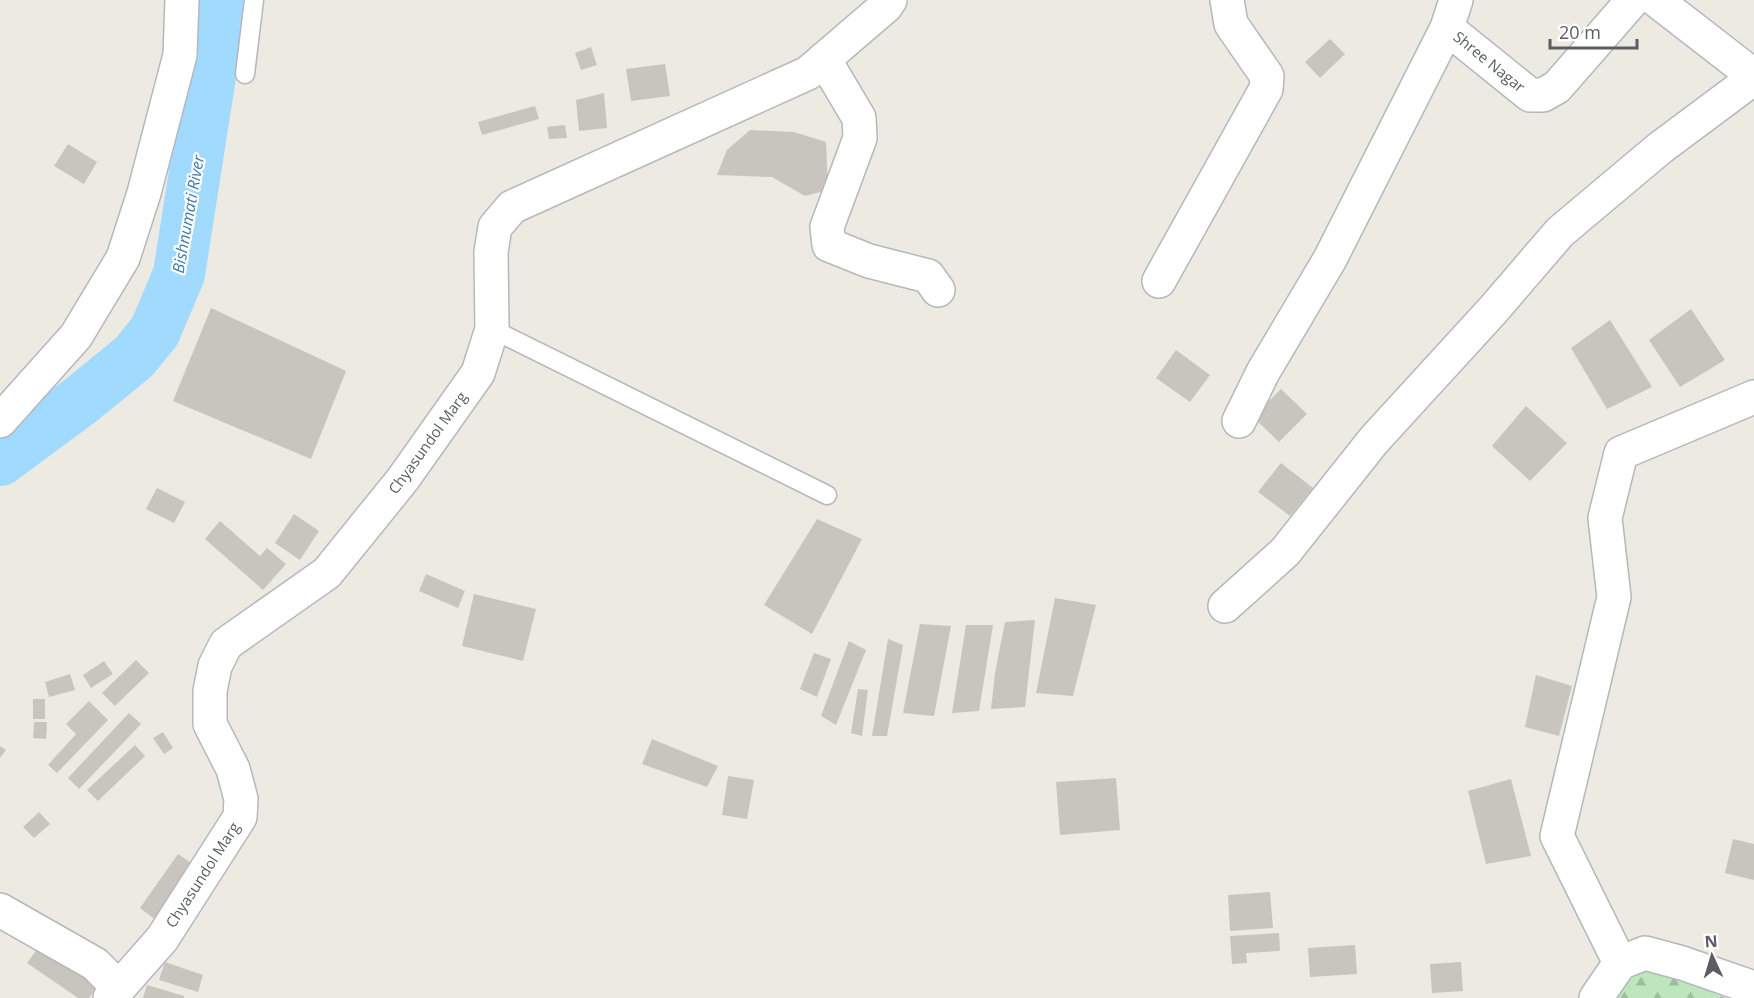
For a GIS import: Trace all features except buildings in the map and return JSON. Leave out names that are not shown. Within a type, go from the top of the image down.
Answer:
[{"type":"street","points":[[0,421],[76,336],[123,258],[144,193],[180,55],[182,0]]},
{"type":"street","name":"Chyasundol Marg","points":[[114,992],[162,939],[240,817],[241,799],[233,769],[210,724],[210,691],[215,666],[226,644],[327,573],[403,479],[478,373],[492,329],[491,252],[495,227],[512,207],[808,73],[890,0]]},
{"type":"street","points":[[1159,281],[1266,89],[1267,76],[1231,24],[1227,0]]},
{"type":"street","name":"Shree Nagar","points":[[1451,14],[1530,95],[1543,95],[1557,87],[1633,0]]},
{"type":"street","points":[[1226,606],[1285,552],[1374,440],[1493,310],[1560,232],[1660,148],[1754,77],[1656,0]]},
{"type":"street","points":[[1239,421],[1263,372],[1330,259],[1451,14]]},
{"type":"street","points":[[824,59],[859,118],[860,138],[827,227],[829,245],[869,261],[928,276],[938,290]]},
{"type":"street","points":[[1620,963],[1557,836],[1614,597],[1605,518],[1621,453],[1754,397]]},
{"type":"street","points":[[0,910],[95,964],[114,992]]},
{"type":"street","points":[[1596,998],[1620,963],[1645,953],[1754,988]]},
{"type":"lane","points":[[245,74],[254,0]]},
{"type":"lane","points":[[492,329],[828,495]]},
{"type":"green space","points":[[1648,963],[1725,998],[1600,998]]},
{"type":"waterway","name":"Bishnumati River","points":[[0,460],[80,401],[134,357],[155,331],[179,274],[222,0]]}]
